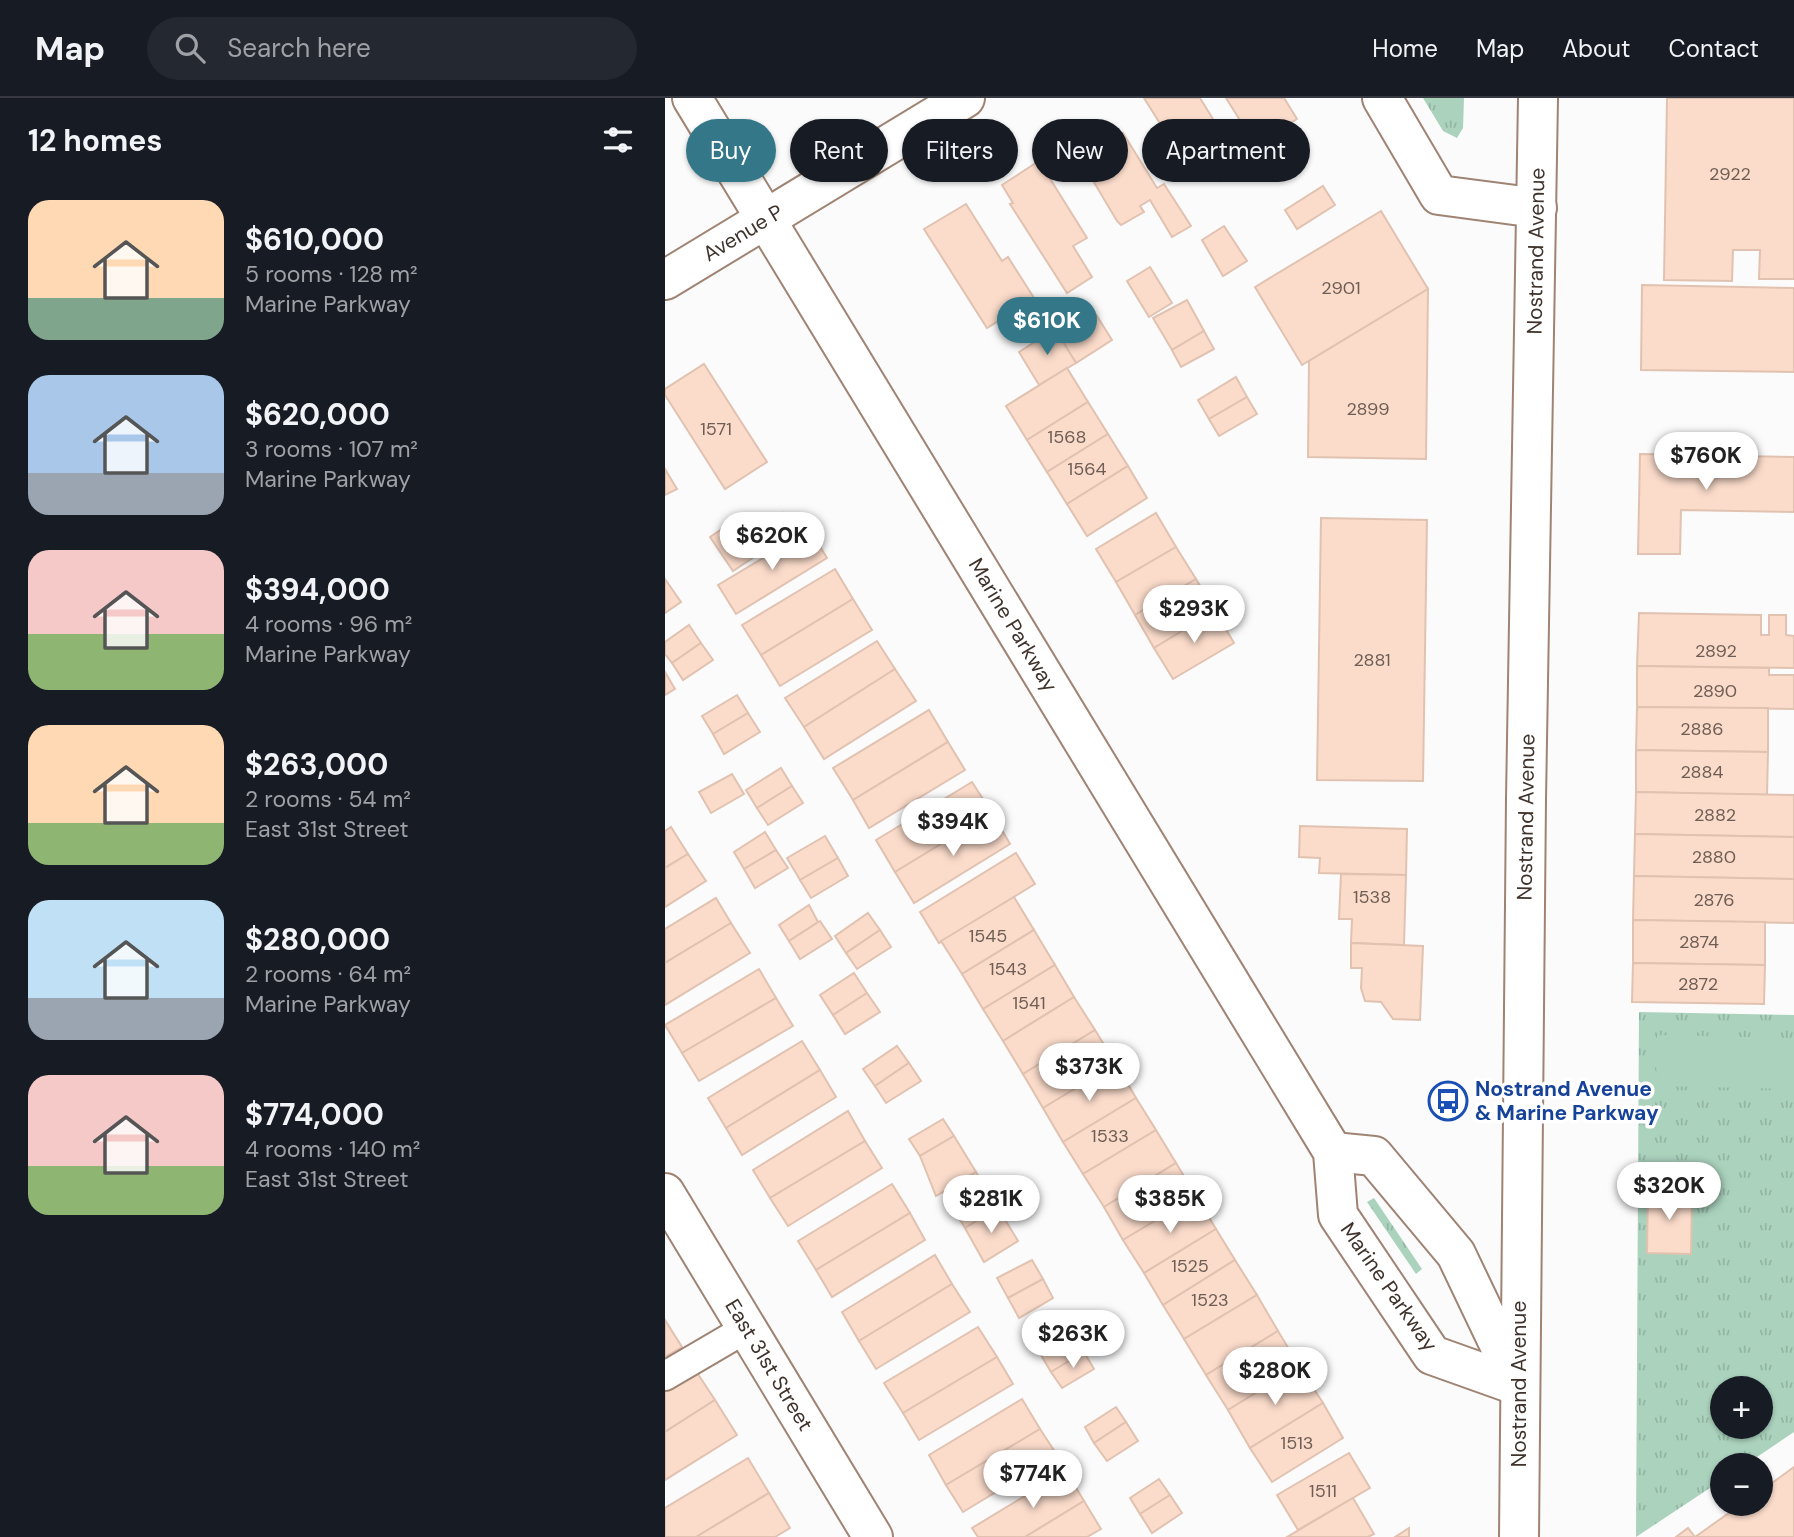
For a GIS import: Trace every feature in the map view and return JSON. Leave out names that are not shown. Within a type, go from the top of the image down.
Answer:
[{"type":"street","name":"Marine Parkway","points":[[692,98],[1333,1152],[1338,1215],[1432,1355],[1519,1386]]},
{"type":"street","name":"Avenue P","points":[[665,280],[964,98]]},
{"type":"street","points":[[1383,98],[1439,194],[1537,208]]},
{"type":"street","name":"Nostrand Avenue","points":[[1518,1537],[1538,98]]},
{"type":"street","points":[[1333,1152],[1374,1156],[1456,1254],[1519,1386]]},
{"type":"street","name":"East 31st Street","points":[[665,1193],[873,1537]]},
{"type":"lane","points":[[665,1376],[747,1328]]},
{"type":"green space","points":[[1423,98],[1464,98],[1463,128],[1457,138],[1443,131]]},
{"type":"green space","points":[[1639,1012],[1794,1015],[1794,1432],[1763,1453],[1710,1453],[1710,1488],[1636,1537]]},
{"type":"green space","points":[[1657,1035],[1794,1038],[1794,1089],[1656,1086]]},
{"type":"green space","points":[[1374,1198],[1422,1269],[1416,1274],[1367,1202]]},
{"type":"building","points":[[1144,98],[1200,98],[1213,119],[1157,119]]},
{"type":"building","points":[[1226,98],[1284,98],[1297,119],[1239,119]]},
{"type":"building","points":[[1667,98],[1794,98],[1794,279],[1759,279],[1760,250],[1733,250],[1732,281],[1664,280]]},
{"type":"building","points":[[1128,141],[1142,164],[1142,182],[1153,182],[1157,188],[1164,184],[1191,226],[1172,237],[1150,200],[1140,206],[1144,212],[1121,225],[1094,182],[1128,182]]},
{"type":"building","points":[[1032,166],[1032,182],[1052,182],[1087,238],[1073,246],[1092,277],[1067,293],[1010,204],[1013,203],[1002,185],[1018,182],[1018,175]]},
{"type":"building","points":[[1323,186],[1335,205],[1297,229],[1285,210]]},
{"type":"building","points":[[966,204],[1002,261],[1008,257],[1034,298],[987,328],[924,229]]},
{"type":"building","points":[[1381,211],[1428,289],[1302,365],[1255,287]]},
{"type":"building","points":[[1224,226],[1247,261],[1223,276],[1202,240]]},
{"type":"building","points":[[1150,267],[1172,303],[1149,317],[1127,281]]},
{"type":"building","points":[[1642,285],[1794,288],[1794,372],[1641,370]]},
{"type":"building","points":[[1428,289],[1426,459],[1308,457],[1309,361]]},
{"type":"building","points":[[1187,300],[1204,331],[1172,350],[1153,318]]},
{"type":"building","points":[[1090,305],[1112,340],[1076,363],[1053,327]]},
{"type":"building","points":[[1055,329],[1076,363],[1039,385],[1019,352]]},
{"type":"building","points":[[1204,331],[1214,349],[1181,367],[1172,350]]},
{"type":"building","points":[[704,364],[767,462],[725,489],[665,395],[665,389]]},
{"type":"building","points":[[1067,368],[1088,402],[1027,440],[1006,406]]},
{"type":"building","points":[[1236,377],[1247,397],[1209,419],[1198,400]]},
{"type":"building","points":[[1247,397],[1257,414],[1219,436],[1209,419]]},
{"type":"building","points":[[1088,402],[1108,434],[1047,472],[1027,440]]},
{"type":"building","points":[[1108,434],[1128,466],[1067,504],[1047,472]]},
{"type":"building","points":[[1640,454],[1794,457],[1794,512],[1681,510],[1680,554],[1638,554]]},
{"type":"building","points":[[1128,466],[1147,498],[1087,536],[1067,504]]},
{"type":"building","points":[[665,469],[677,489],[665,495]]},
{"type":"building","points":[[783,513],[795,533],[760,555],[748,535]]},
{"type":"building","points":[[1156,513],[1176,547],[1116,582],[1096,549]]},
{"type":"building","points":[[1321,518],[1427,520],[1423,781],[1317,780]]},
{"type":"building","points":[[731,523],[754,557],[733,571],[710,537]]},
{"type":"building","points":[[810,530],[827,558],[736,614],[718,585]]},
{"type":"building","points":[[1176,547],[1196,579],[1135,615],[1116,582]]},
{"type":"building","points":[[835,569],[853,599],[761,655],[742,625]]},
{"type":"building","points":[[665,579],[681,602],[665,613]]},
{"type":"building","points":[[1196,579],[1215,611],[1154,648],[1135,615]]},
{"type":"building","points":[[853,599],[872,630],[780,686],[761,655]]},
{"type":"building","points":[[1215,611],[1234,643],[1173,679],[1154,648]]},
{"type":"building","points":[[1639,613],[1761,615],[1761,635],[1769,635],[1769,615],[1786,615],[1786,635],[1794,636],[1794,668],[1637,666]]},
{"type":"building","points":[[689,625],[701,643],[672,663],[665,654],[665,642]]},
{"type":"building","points":[[877,641],[895,669],[804,727],[785,698]]},
{"type":"building","points":[[701,643],[713,660],[683,680],[672,663]]},
{"type":"building","points":[[1637,666],[1769,668],[1769,675],[1794,675],[1794,709],[1637,707]]},
{"type":"building","points":[[895,669],[916,701],[824,759],[804,727]]},
{"type":"building","points":[[665,672],[675,689],[665,695]]},
{"type":"building","points":[[737,695],[748,713],[713,734],[702,716]]},
{"type":"building","points":[[1637,707],[1768,708],[1768,752],[1636,750]]},
{"type":"building","points":[[929,710],[948,742],[853,800],[833,768]]},
{"type":"building","points":[[748,713],[760,732],[724,754],[713,734]]},
{"type":"building","points":[[948,742],[965,770],[869,828],[853,800]]},
{"type":"building","points":[[1636,750],[1768,752],[1767,795],[1636,792]]},
{"type":"building","points":[[781,768],[792,786],[757,808],[746,790]]},
{"type":"building","points":[[732,774],[744,794],[711,813],[699,792]]},
{"type":"building","points":[[972,782],[992,813],[895,872],[876,840]]},
{"type":"building","points":[[792,786],[803,803],[768,825],[757,808]]},
{"type":"building","points":[[1636,792],[1794,795],[1794,837],[1635,834]]},
{"type":"building","points":[[992,813],[1010,844],[914,903],[895,872]]},
{"type":"building","points":[[1300,826],[1407,829],[1406,875],[1319,873],[1320,858],[1299,857]]},
{"type":"building","points":[[671,827],[688,854],[665,868],[665,831]]},
{"type":"building","points":[[765,832],[776,850],[744,869],[734,852]]},
{"type":"building","points":[[1635,834],[1794,837],[1794,879],[1634,876]]},
{"type":"building","points":[[825,836],[838,858],[800,880],[787,858]]},
{"type":"building","points":[[776,850],[788,868],[755,888],[744,869]]},
{"type":"building","points":[[1016,853],[1035,884],[939,943],[920,912]]},
{"type":"building","points":[[688,854],[706,881],[665,907],[665,868]]},
{"type":"building","points":[[838,858],[848,876],[811,898],[800,880]]},
{"type":"building","points":[[1341,874],[1406,875],[1404,945],[1351,943],[1352,919],[1339,919]]},
{"type":"building","points":[[1634,876],[1794,879],[1794,923],[1633,920]]},
{"type":"building","points":[[1014,897],[1034,930],[962,974],[941,941]]},
{"type":"building","points":[[716,898],[731,923],[665,963],[665,929]]},
{"type":"building","points":[[809,905],[818,922],[789,941],[779,925]]},
{"type":"building","points":[[868,913],[880,930],[846,953],[835,936]]},
{"type":"building","points":[[1633,920],[1765,922],[1765,965],[1633,963]]},
{"type":"building","points":[[820,921],[832,939],[800,959],[789,941]]},
{"type":"building","points":[[731,923],[750,953],[665,1005],[665,963]]},
{"type":"building","points":[[880,930],[891,947],[857,969],[846,953]]},
{"type":"building","points":[[1034,930],[1055,965],[983,1009],[962,974]]},
{"type":"building","points":[[1351,943],[1423,946],[1420,1020],[1393,1019],[1381,1002],[1365,1001],[1361,988],[1362,968],[1351,968]]},
{"type":"building","points":[[1633,963],[1765,965],[1764,1004],[1632,1002]]},
{"type":"building","points":[[1055,965],[1074,997],[1003,1041],[983,1009]]},
{"type":"building","points":[[759,969],[776,998],[682,1053],[665,1025]]},
{"type":"building","points":[[854,973],[867,993],[833,1015],[820,995]]},
{"type":"building","points":[[867,993],[880,1012],[845,1034],[833,1015]]},
{"type":"building","points":[[1074,997],[1095,1030],[1023,1074],[1003,1041]]},
{"type":"building","points":[[776,998],[793,1026],[699,1081],[682,1053]]},
{"type":"building","points":[[1095,1030],[1116,1064],[1043,1108],[1023,1074]]},
{"type":"building","points":[[802,1041],[820,1070],[726,1128],[708,1098]]},
{"type":"building","points":[[897,1046],[909,1063],[875,1086],[863,1069]]},
{"type":"building","points":[[909,1063],[921,1081],[886,1103],[875,1086]]},
{"type":"building","points":[[1116,1064],[1136,1098],[1063,1142],[1043,1108]]},
{"type":"building","points":[[820,1070],[836,1097],[742,1155],[726,1128]]},
{"type":"building","points":[[1136,1098],[1156,1130],[1083,1174],[1063,1142]]},
{"type":"building","points":[[848,1111],[865,1141],[770,1198],[753,1170]]},
{"type":"building","points":[[943,1119],[954,1136],[920,1156],[909,1139]]},
{"type":"building","points":[[1156,1130],[1176,1163],[1104,1207],[1083,1174]]},
{"type":"building","points":[[954,1136],[976,1172],[936,1196],[920,1156]]},
{"type":"building","points":[[865,1141],[882,1168],[788,1226],[770,1198]]},
{"type":"building","points":[[1176,1163],[1196,1196],[1123,1240],[1104,1207]]},
{"type":"building","points":[[976,1172],[998,1208],[965,1228],[943,1192]]},
{"type":"building","points":[[892,1184],[910,1213],[816,1270],[798,1241]]},
{"type":"building","points":[[1648,1190],[1692,1191],[1691,1254],[1647,1253]]},
{"type":"building","points":[[1196,1196],[1216,1229],[1144,1273],[1123,1240]]},
{"type":"building","points":[[998,1208],[1018,1241],[984,1262],[965,1228]]},
{"type":"building","points":[[910,1213],[925,1240],[832,1297],[816,1270]]},
{"type":"building","points":[[1216,1229],[1235,1260],[1163,1305],[1144,1273]]},
{"type":"building","points":[[935,1255],[952,1284],[859,1341],[842,1312]]},
{"type":"building","points":[[1032,1260],[1043,1279],[1008,1298],[997,1278]]},
{"type":"building","points":[[1235,1260],[1257,1295],[1184,1339],[1163,1305]]},
{"type":"building","points":[[1043,1279],[1053,1298],[1019,1318],[1008,1298]]},
{"type":"building","points":[[952,1284],[970,1312],[876,1369],[859,1341]]},
{"type":"building","points":[[1257,1295],[1278,1331],[1206,1375],[1184,1339]]},
{"type":"building","points":[[665,1320],[682,1347],[665,1357]]},
{"type":"building","points":[[978,1327],[997,1357],[903,1413],[884,1383]]},
{"type":"building","points":[[1278,1331],[1299,1366],[1228,1410],[1206,1375]]},
{"type":"building","points":[[1073,1336],[1084,1352],[1051,1372],[1041,1355]]},
{"type":"building","points":[[1084,1352],[1094,1369],[1062,1388],[1051,1372]]},
{"type":"building","points":[[997,1357],[1013,1384],[919,1440],[903,1413]]},
{"type":"building","points":[[1299,1366],[1323,1403],[1250,1448],[1228,1410]]},
{"type":"building","points":[[694,1368],[715,1400],[665,1432],[665,1386]]},
{"type":"building","points":[[1022,1399],[1040,1429],[946,1485],[929,1455]]},
{"type":"building","points":[[715,1400],[737,1435],[665,1480],[665,1432]]},
{"type":"building","points":[[1323,1403],[1343,1438],[1272,1482],[1250,1448]]},
{"type":"building","points":[[1116,1407],[1126,1422],[1094,1443],[1085,1427]]},
{"type":"building","points":[[1126,1422],[1138,1441],[1107,1461],[1094,1443]]},
{"type":"building","points":[[1040,1429],[1057,1455],[963,1512],[946,1485]]},
{"type":"building","points":[[1349,1453],[1370,1488],[1298,1530],[1277,1495]]},
{"type":"building","points":[[748,1458],[769,1493],[696,1537],[665,1537],[665,1508]]},
{"type":"building","points":[[1794,1467],[1794,1537],[1695,1537],[1725,1516],[1773,1516],[1773,1482]]},
{"type":"building","points":[[1066,1471],[1084,1501],[1025,1537],[978,1537],[972,1528]]},
{"type":"building","points":[[1159,1479],[1170,1495],[1140,1514],[1130,1498]]},
{"type":"building","points":[[769,1493],[790,1528],[775,1537],[696,1537]]},
{"type":"building","points":[[1170,1495],[1182,1513],[1152,1533],[1140,1514]]},
{"type":"building","points":[[1353,1498],[1374,1534],[1368,1537],[1287,1537]]},
{"type":"building","points":[[1084,1501],[1101,1529],[1087,1537],[1025,1537]]},
{"type":"building","points":[[1409,1528],[1409,1537],[1395,1537]]},
{"type":"building","points":[[1688,1528],[1695,1537],[1676,1537]]},
{"type":"place","name":"Nostrand Avenue & Marine Parkway","points":[[1448,1101]]}]
